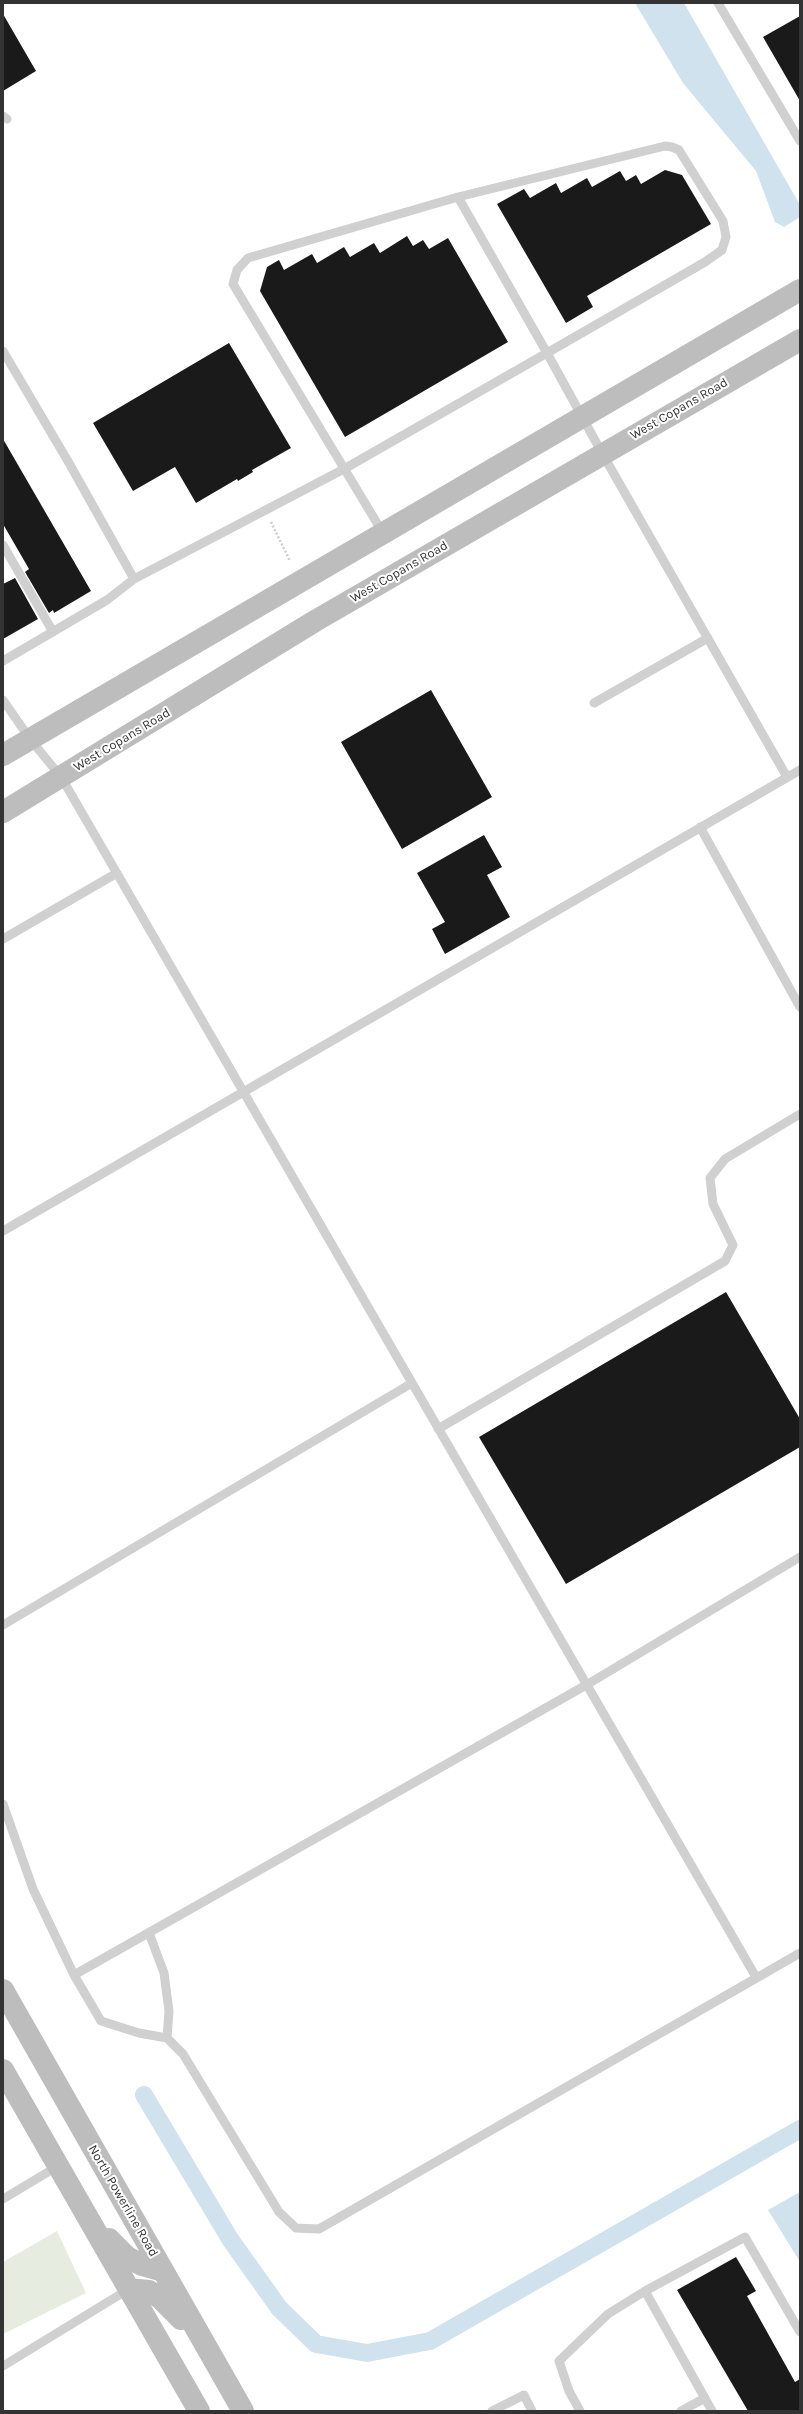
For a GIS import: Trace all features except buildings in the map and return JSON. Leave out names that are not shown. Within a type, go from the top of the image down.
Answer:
[{"type":"main road","points":[[3,755],[800,290]]},
{"type":"main road","name":"West Copans Road","points":[[3,812],[315,621],[602,453],[800,340]]},
{"type":"main road","name":"North Powerline Road","points":[[3,1990],[162,2271],[244,2411]]},
{"type":"main road","points":[[3,2070],[199,2411]]},
{"type":"main road","points":[[89,2218],[127,2257],[142,2265],[162,2271]]},
{"type":"main road","points":[[129,2289],[149,2291],[160,2298],[204,2343]]},
{"type":"lane","points":[[718,3],[800,141]]},
{"type":"lane","points":[[3,661],[107,600],[134,579],[344,469],[705,262],[722,250],[726,237],[723,220],[679,150],[665,146],[458,198],[248,258],[236,270],[233,284],[344,469],[383,533]]},
{"type":"lane","points":[[458,198],[547,353],[582,418],[788,777]]},
{"type":"lane","points":[[3,351],[69,462],[134,579]]},
{"type":"lane","points":[[3,545],[54,632]]},
{"type":"lane","points":[[594,704],[708,638]]},
{"type":"lane","points":[[3,700],[30,739],[61,777],[117,872],[438,1429],[588,1684],[756,1978]]},
{"type":"lane","points":[[3,1231],[800,770]]},
{"type":"lane","points":[[700,828],[800,1007]]},
{"type":"lane","points":[[3,939],[117,872]]},
{"type":"lane","points":[[438,1429],[725,1261],[733,1245],[713,1204],[710,1178],[725,1159],[800,1114]]},
{"type":"lane","points":[[3,1625],[412,1383]]},
{"type":"lane","points":[[74,1975],[588,1684],[800,1557]]},
{"type":"lane","points":[[3,1804],[33,1889],[74,1975],[101,2021],[139,2033],[167,2038],[183,2054],[279,2212],[296,2228],[319,2229],[800,1952]]},
{"type":"lane","points":[[148,1933],[164,1973],[169,2011],[167,2038]]},
{"type":"lane","points":[[3,2199],[58,2166]]},
{"type":"lane","points":[[580,2411],[569,2391],[559,2361],[608,2314],[645,2291],[745,2236],[800,2332]]},
{"type":"lane","points":[[3,2366],[129,2289]]},
{"type":"lane","points":[[645,2291],[712,2411]]},
{"type":"lane","points":[[492,2411],[524,2395],[532,2411]]},
{"type":"lane","points":[[681,2411],[705,2398]]},
{"type":"path","points":[[268,517],[290,561]]},
{"type":"shaded area","points":[[57,2231],[86,2293],[3,2334],[3,2262]]},
{"type":"water","points":[[635,3],[684,3],[800,205],[800,217],[784,227],[775,222],[756,171],[683,83]]},
{"type":"water","points":[[800,2192],[800,2262],[768,2210]]},
{"type":"waterway","points":[[144,2095],[230,2239],[279,2308],[316,2344],[367,2353],[430,2341],[800,2129]]}]
